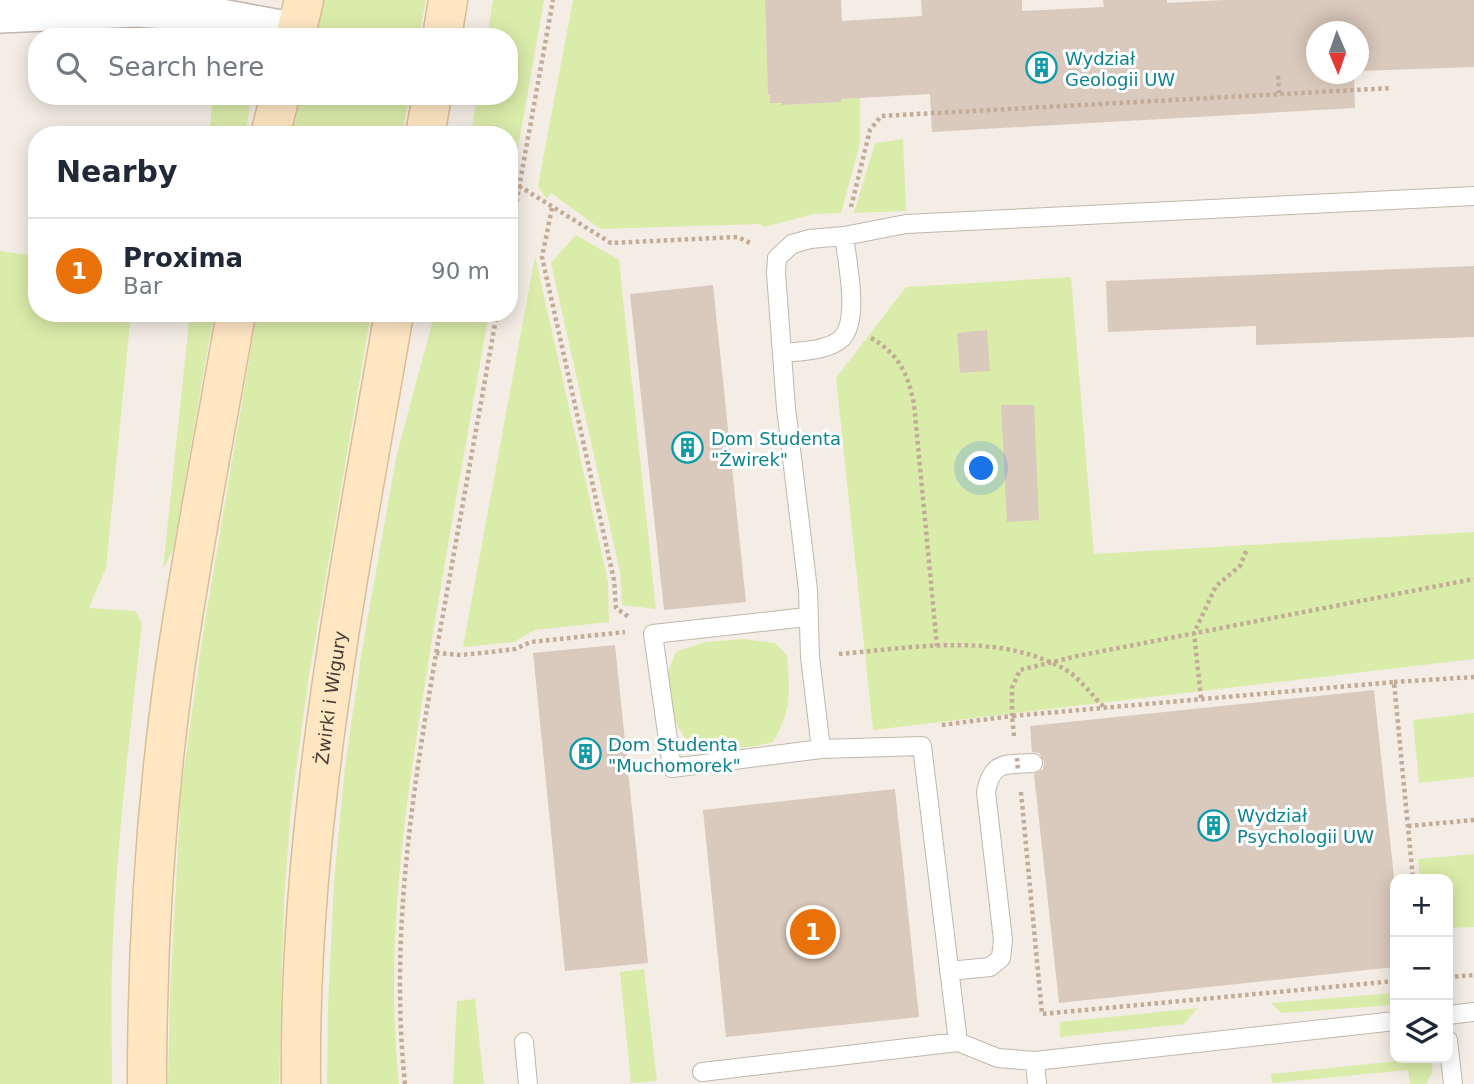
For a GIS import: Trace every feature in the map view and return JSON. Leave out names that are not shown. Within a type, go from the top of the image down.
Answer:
[{"type":"main road","points":[[443,28],[448,0]]},
{"type":"main road","points":[[272,126],[278,105]]},
{"type":"main road","points":[[427,126],[430,105]]},
{"type":"main road","points":[[146,1084],[150,927],[166,740],[185,608],[234,322]]},
{"type":"main road","name":"Żwirki i Wigury","points":[[301,1084],[304,944],[321,755],[392,322]]},
{"type":"street","points":[[0,16],[136,5],[298,22]]},
{"type":"lane","points":[[821,749],[810,657],[808,590],[786,408],[776,273],[778,258],[792,244],[906,224],[1474,195]]},
{"type":"lane","points":[[783,353],[828,345],[840,339],[850,326],[851,309],[844,236]]},
{"type":"lane","points":[[807,617],[653,634],[672,768],[821,749],[922,746],[958,1042]]},
{"type":"lane","points":[[949,971],[990,967],[1001,958],[1003,940],[986,792],[988,779],[994,770],[1001,765],[1023,764]]},
{"type":"lane","points":[[1453,1014],[1474,1012]]},
{"type":"lane","points":[[702,1072],[958,1042],[998,1058],[1035,1061],[1390,1022]]},
{"type":"lane","points":[[524,1042],[528,1084]]},
{"type":"lane","points":[[1035,1061],[1038,1084]]},
{"type":"lane","points":[[1451,1063],[1453,1084]]},
{"type":"path","points":[[518,192],[553,0]]},
{"type":"path","points":[[1278,75],[1279,93]]},
{"type":"path","points":[[844,236],[870,130],[881,116],[1392,88]]},
{"type":"path","points":[[519,186],[611,243],[738,237],[778,258]]},
{"type":"path","points":[[552,208],[542,257],[614,580],[616,608],[653,634]]},
{"type":"path","points":[[405,1084],[400,938],[410,811],[495,322]]},
{"type":"path","points":[[850,326],[882,344],[895,355],[911,387],[937,646]]},
{"type":"path","points":[[1201,698],[1194,634],[1216,586],[1240,566],[1247,549]]},
{"type":"path","points":[[1015,744],[1012,688],[1020,670],[1474,579]]},
{"type":"path","points":[[436,653],[515,649],[531,642],[619,632],[653,634]]},
{"type":"path","points":[[810,657],[937,646],[988,646],[1032,655],[1068,671],[1104,708]]},
{"type":"path","points":[[922,746],[942,725],[1012,716],[1474,677]]},
{"type":"path","points":[[1394,682],[1413,874]]},
{"type":"path","points":[[1023,764],[1042,1014],[1390,981]]},
{"type":"path","points":[[1408,826],[1474,820]]},
{"type":"path","points":[[1453,977],[1474,975]]},
{"type":"green space","points":[[323,0],[426,0],[421,28],[317,28]]},
{"type":"green space","points":[[493,0],[544,0],[518,149],[518,126],[472,126],[476,105],[518,105],[518,28],[488,28]]},
{"type":"green space","points":[[573,0],[765,0],[768,94],[781,105],[840,102],[841,99],[860,98],[860,144],[841,213],[814,214],[764,227],[759,224],[601,229],[551,193],[547,199],[538,186]]},
{"type":"green space","points":[[212,105],[250,105],[247,126],[210,126]]},
{"type":"green space","points":[[298,105],[407,105],[404,126],[294,126]]},
{"type":"green space","points":[[903,139],[906,211],[854,213],[875,143]]},
{"type":"green space","points":[[576,235],[619,260],[656,609],[622,605],[620,572],[551,263]]},
{"type":"green space","points":[[0,251],[28,255],[28,322],[130,322],[106,568],[89,608],[135,611],[142,623],[117,877],[112,962],[112,1084],[0,1084]]},
{"type":"green space","points":[[535,256],[608,581],[609,622],[535,630],[514,642],[463,647]]},
{"type":"green space","points":[[1071,277],[1094,554],[1474,532],[1474,659],[873,730],[836,378],[906,287]]},
{"type":"green space","points":[[189,322],[212,322],[173,550],[163,569]]},
{"type":"green space","points":[[255,322],[369,322],[308,682],[291,808],[284,900],[279,1084],[168,1084],[181,791],[202,640]]},
{"type":"green space","points":[[433,322],[487,322],[416,738],[403,836],[394,985],[399,1084],[327,1084],[334,881],[345,766],[362,650],[397,453]]},
{"type":"green space","points":[[743,639],[775,643],[787,655],[789,679],[784,720],[773,742],[751,747],[696,749],[682,734],[669,704],[668,673],[676,652],[705,642]]},
{"type":"green space","points":[[1474,713],[1474,777],[1419,783],[1413,720]]},
{"type":"green space","points":[[1474,854],[1474,927],[1453,928],[1453,874],[1420,874],[1418,859]]},
{"type":"green space","points":[[644,969],[657,1081],[631,1083],[620,972]]},
{"type":"green space","points":[[1390,993],[1390,1005],[1282,1013],[1271,1003]]},
{"type":"green space","points":[[475,999],[484,1084],[453,1084],[457,1001]]},
{"type":"green space","points":[[1198,1008],[1184,1024],[1060,1037],[1060,1022]]},
{"type":"green space","points":[[1390,1062],[1433,1063],[1432,1073],[1426,1084],[1410,1084],[1408,1070],[1272,1083],[1271,1074]]},
{"type":"building","name":"Wydział Geologii UW","points":[[765,0],[841,0],[842,21],[922,16],[921,0],[1022,0],[1022,11],[1104,7],[1103,0],[1167,0],[1167,3],[1224,0],[1474,0],[1474,67],[1369,71],[1369,21],[1306,21],[1306,84],[1354,84],[1355,108],[932,132],[930,94],[781,105],[770,103]]},
{"type":"building","points":[[1474,266],[1474,337],[1256,345],[1256,326],[1108,332],[1106,281]]},
{"type":"building","name":"Dom Studenta \"Żwirek\"","points":[[713,285],[746,602],[664,610],[630,294]]},
{"type":"building","points":[[987,330],[990,371],[960,373],[957,333]]},
{"type":"building","points":[[1001,405],[1034,405],[1039,520],[1007,522]]},
{"type":"building","name":"Dom Studenta \"Muchomorek\"","points":[[615,645],[648,963],[565,971],[533,653]]},
{"type":"building","name":"Wydział Psychologii UW","points":[[1374,690],[1394,874],[1390,874],[1390,968],[1059,1003],[1034,774],[1043,769],[1044,762],[1039,753],[1032,752],[1030,726]]},
{"type":"building","points":[[895,789],[919,1017],[726,1037],[703,810]]},
{"type":"place","name":"Wydział Geologii UW","points":[[1042,68]]},
{"type":"place","name":"Dom Studenta \"Żwirek\"","points":[[688,448]]},
{"type":"place","name":"Dom Studenta \"Muchomorek\"","points":[[585,754]]},
{"type":"place","name":"Wydział Psychologii UW","points":[[1214,825]]},
{"type":"place","name":"Proxima","points":[[813,932]]}]
